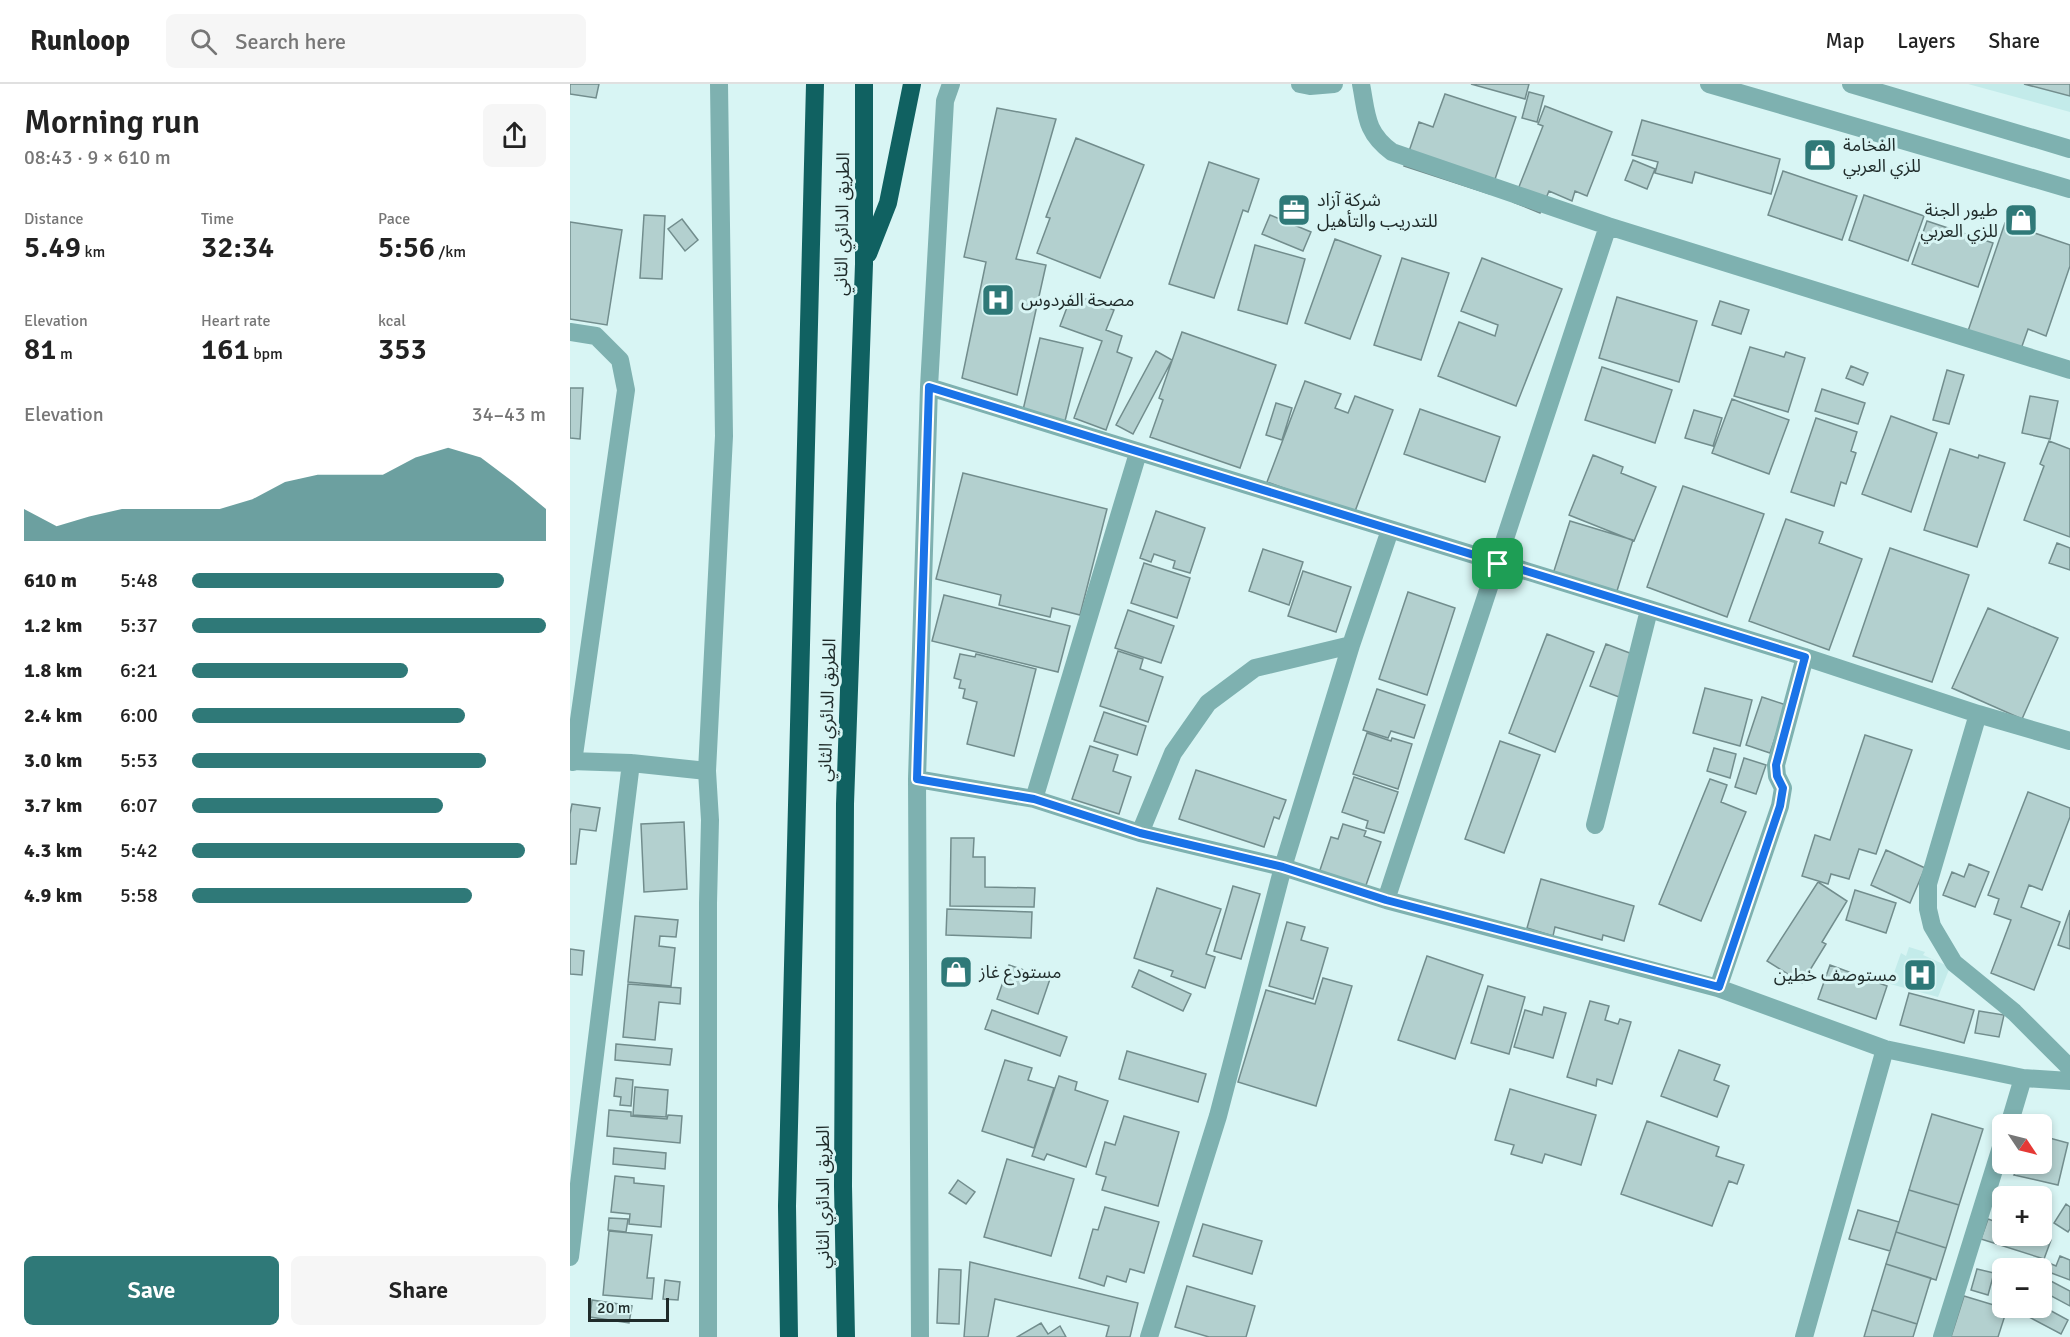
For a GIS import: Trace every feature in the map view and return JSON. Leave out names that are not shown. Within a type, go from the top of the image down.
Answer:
[{"type":"highway","name":"الطريق الدائري الثاني","points":[[789,1337],[787,1206],[815,84]]},
{"type":"highway","name":"الطريق الدائري الثاني","points":[[846,1337],[843,1186],[845,804],[864,264],[864,84]]},
{"type":"highway","points":[[864,264],[888,203],[912,84]]},
{"type":"street","points":[[708,1337],[710,820],[707,771],[724,436],[719,84]]},
{"type":"street","points":[[920,1337],[917,779],[929,387],[945,101],[951,84]]},
{"type":"street","points":[[1300,84],[1310,86],[1334,84]]},
{"type":"street","points":[[1360,84],[1371,132],[1392,152],[1608,226],[2070,370]]},
{"type":"street","points":[[1709,84],[2070,189]]},
{"type":"street","points":[[1851,84],[2070,149]]},
{"type":"street","points":[[1386,900],[1608,226]]},
{"type":"street","points":[[570,332],[596,336],[620,360],[626,390],[572,761],[631,763],[707,771]]},
{"type":"street","points":[[929,387],[2070,741]]},
{"type":"street","points":[[1034,799],[1138,453]]},
{"type":"street","points":[[1149,1337],[1218,1116],[1283,867],[1351,645],[1390,530]]},
{"type":"street","points":[[1595,825],[1649,610]]},
{"type":"street","points":[[1140,833],[1173,753],[1208,703],[1255,668],[1351,645]]},
{"type":"street","points":[[1719,987],[1780,806],[1783,788],[1777,776],[1776,765],[1805,657]]},
{"type":"street","points":[[1978,714],[1928,885],[1928,909],[1932,926],[1954,963],[2014,1012],[2070,1068]]},
{"type":"street","points":[[570,1257],[631,763]]},
{"type":"street","points":[[917,779],[1034,799],[1140,833],[1283,867],[1386,900],[1719,987],[1885,1049],[2024,1078],[2070,1081]]},
{"type":"street","points":[[1804,1337],[1885,1049]]},
{"type":"street","points":[[2013,1114],[2024,1078]]},
{"type":"street","points":[[1942,1337],[1993,1174]]},
{"type":"shaded area","points":[[1968,84],[2070,84],[2070,112]]},
{"type":"shaded area","name":"مستوصف خطين","points":[[1909,947],[1925,952],[1923,955],[1950,967],[1938,997],[1890,984],[1901,953],[1906,956]]},
{"type":"building","points":[[570,84],[599,84],[596,98],[570,94]]},
{"type":"building","points":[[1471,84],[1529,84],[1525,99]]},
{"type":"building","points":[[2024,84],[2070,84],[2070,96]]},
{"type":"building","points":[[1529,92],[1544,96],[1537,122],[1522,118]]},
{"type":"building","points":[[1445,94],[1516,117],[1490,194],[1404,166],[1419,122],[1433,127]]},
{"type":"building","points":[[1545,106],[1612,132],[1587,196],[1575,191],[1572,201],[1549,191],[1540,213],[1513,202],[1543,126],[1538,124]]},
{"type":"building","points":[[997,108],[1056,119],[1016,259],[1046,265],[1017,395],[962,378],[986,262],[964,257]]},
{"type":"building","points":[[1642,120],[1780,159],[1771,194],[1695,172],[1692,183],[1655,173],[1658,162],[1632,155]]},
{"type":"building","points":[[1076,138],[1144,165],[1100,278],[1037,253],[1050,218],[1046,217]]},
{"type":"building","points":[[1633,160],[1655,169],[1647,189],[1625,180]]},
{"type":"building","points":[[1209,162],[1259,179],[1248,212],[1243,210],[1214,298],[1169,284]]},
{"type":"building","points":[[1783,171],[1857,196],[1842,240],[1768,215]]},
{"type":"building","points":[[1864,195],[1924,216],[1908,261],[1849,240]]},
{"type":"building","points":[[644,215],[665,216],[662,279],[640,278]]},
{"type":"building","points":[[1270,215],[1311,232],[1303,251],[1262,234]]},
{"type":"building","points":[[682,219],[698,240],[685,251],[668,229]]},
{"type":"building","points":[[1927,221],[1993,243],[1978,287],[1912,264]]},
{"type":"building","points":[[570,222],[622,230],[607,325],[570,319]]},
{"type":"building","points":[[2005,223],[2070,245],[2070,266],[2046,336],[2028,329],[2021,349],[1968,331]]},
{"type":"building","points":[[1335,239],[1381,256],[1350,339],[1305,323]]},
{"type":"building","points":[[1255,245],[1305,259],[1287,324],[1238,310]]},
{"type":"building","points":[[1402,258],[1449,273],[1421,360],[1374,345]]},
{"type":"building","points":[[1482,258],[1562,289],[1516,406],[1438,376],[1459,322],[1495,336],[1498,325],[1461,311]]},
{"type":"building","points":[[1072,294],[1114,310],[1106,330],[1122,336],[1117,352],[1132,358],[1106,430],[1074,418],[1102,341],[1060,326]]},
{"type":"building","points":[[1617,297],[1697,321],[1679,382],[1599,358]]},
{"type":"building","points":[[1720,301],[1749,310],[1741,334],[1712,325]]},
{"type":"building","points":[[1182,332],[1276,365],[1240,468],[1150,437],[1163,400],[1159,398]]},
{"type":"building","points":[[1040,338],[1083,348],[1065,421],[1023,410]]},
{"type":"building","points":[[1750,347],[1784,357],[1786,352],[1805,358],[1788,412],[1734,396]]},
{"type":"building","points":[[1156,351],[1172,360],[1133,434],[1116,425]]},
{"type":"building","points":[[1851,366],[1868,373],[1863,385],[1846,378]]},
{"type":"building","points":[[1602,367],[1672,390],[1655,443],[1585,420]]},
{"type":"building","points":[[1947,370],[1964,375],[1949,424],[1933,420]]},
{"type":"building","points":[[1305,381],[1341,394],[1335,408],[1348,413],[1355,396],[1393,410],[1354,514],[1267,482]]},
{"type":"building","points":[[570,388],[583,388],[580,439],[570,438]]},
{"type":"building","points":[[1822,389],[1865,403],[1858,424],[1815,411]]},
{"type":"building","points":[[2030,396],[2058,401],[2050,439],[2022,433]]},
{"type":"building","points":[[1732,399],[1789,420],[1769,474],[1712,453]]},
{"type":"building","points":[[1276,403],[1292,408],[1282,440],[1266,435]]},
{"type":"building","points":[[1420,409],[1500,437],[1485,482],[1404,454]]},
{"type":"building","points":[[1694,410],[1722,418],[1713,446],[1685,438]]},
{"type":"building","points":[[1891,416],[1937,433],[1911,512],[1862,494]]},
{"type":"building","points":[[1816,418],[1857,432],[1851,451],[1856,453],[1846,484],[1841,482],[1834,506],[1791,492]]},
{"type":"building","points":[[2049,441],[2070,449],[2070,537],[2024,520],[2044,466],[2040,464]]},
{"type":"building","points":[[1950,449],[1978,458],[1979,455],[2005,463],[1977,547],[1924,530]]},
{"type":"building","points":[[1593,455],[1623,467],[1621,473],[1656,487],[1634,541],[1569,515]]},
{"type":"building","points":[[963,473],[1107,509],[1080,615],[1052,608],[1050,617],[999,605],[1001,595],[936,579]]},
{"type":"building","points":[[1683,486],[1764,514],[1727,617],[1647,587]]},
{"type":"building","points":[[1156,511],[1205,528],[1190,573],[1173,568],[1175,561],[1154,554],[1151,562],[1140,558]]},
{"type":"building","points":[[1786,519],[1823,532],[1819,543],[1862,559],[1829,650],[1749,621]]},
{"type":"building","points":[[1570,521],[1633,540],[1616,594],[1553,574]]},
{"type":"building","points":[[2057,543],[2070,548],[2070,570],[2049,563]]},
{"type":"building","points":[[1890,548],[1969,575],[1932,682],[1853,656]]},
{"type":"building","points":[[1263,549],[1303,562],[1289,605],[1249,591]]},
{"type":"building","points":[[1144,563],[1190,578],[1177,618],[1131,603]]},
{"type":"building","points":[[1303,571],[1351,587],[1336,632],[1288,616]]},
{"type":"building","points":[[1408,592],[1455,608],[1427,695],[1379,679]]},
{"type":"building","points":[[944,595],[1070,626],[1058,672],[932,641]]},
{"type":"building","points":[[1988,608],[2058,638],[2022,719],[1952,688]]},
{"type":"building","points":[[1128,610],[1174,626],[1161,663],[1115,648]]},
{"type":"building","points":[[1547,634],[1594,652],[1555,752],[1509,733]]},
{"type":"building","points":[[1606,644],[1635,655],[1619,697],[1590,686]]},
{"type":"building","points":[[1118,651],[1143,659],[1140,669],[1163,677],[1148,722],[1100,706]]},
{"type":"building","points":[[960,654],[975,657],[976,654],[1036,669],[1014,756],[967,744],[977,702],[963,698],[965,689],[959,688],[961,680],[954,678]]},
{"type":"building","points":[[1705,688],[1752,700],[1740,746],[1693,733]]},
{"type":"building","points":[[1377,689],[1425,705],[1414,738],[1391,731],[1388,738],[1363,730]]},
{"type":"building","points":[[1762,697],[1786,705],[1770,753],[1746,745]]},
{"type":"building","points":[[1104,712],[1146,726],[1137,755],[1094,741]]},
{"type":"building","points":[[1367,733],[1391,741],[1392,738],[1412,744],[1398,789],[1353,774]]},
{"type":"building","points":[[1865,735],[1912,750],[1876,854],[1859,849],[1849,879],[1831,874],[1828,884],[1802,876],[1815,835],[1830,840]]},
{"type":"building","points":[[1500,741],[1540,755],[1504,853],[1465,839]]},
{"type":"building","points":[[1090,746],[1118,755],[1113,771],[1131,777],[1119,814],[1072,799]]},
{"type":"building","points":[[1714,748],[1736,754],[1730,778],[1707,771]]},
{"type":"building","points":[[1744,758],[1766,765],[1756,794],[1735,787]]},
{"type":"building","points":[[1196,770],[1286,800],[1279,819],[1274,817],[1264,847],[1179,819]]},
{"type":"building","points":[[1354,777],[1398,792],[1384,833],[1366,828],[1368,821],[1342,812]]},
{"type":"building","points":[[1710,779],[1727,785],[1721,802],[1746,812],[1701,921],[1659,904]]},
{"type":"building","points":[[2028,792],[2070,808],[2070,817],[2042,890],[2029,885],[2021,907],[2060,922],[2034,990],[1991,973],[2011,920],[1994,914],[1999,899],[1988,895]]},
{"type":"building","points":[[572,804],[600,808],[596,831],[580,829],[576,864],[570,864]]},
{"type":"building","points":[[684,822],[687,889],[644,892],[641,824]]},
{"type":"building","points":[[1343,824],[1366,831],[1364,836],[1381,842],[1365,888],[1319,873],[1331,837],[1338,839]]},
{"type":"building","points":[[951,838],[974,838],[973,857],[985,857],[985,887],[1035,888],[1034,907],[950,906]]},
{"type":"building","points":[[1886,850],[1925,868],[1910,903],[1871,885]]},
{"type":"building","points":[[1969,864],[1989,872],[1975,907],[1943,895],[1952,872],[1964,877]]},
{"type":"building","points":[[1541,879],[1634,906],[1624,941],[1603,935],[1602,940],[1555,927],[1553,936],[1527,928]]},
{"type":"building","points":[[1818,882],[1847,901],[1822,942],[1826,944],[1802,983],[1767,961]]},
{"type":"building","points":[[1233,886],[1260,894],[1241,959],[1214,951]]},
{"type":"building","points":[[1157,888],[1221,909],[1206,954],[1215,957],[1205,988],[1171,976],[1173,971],[1134,958]]},
{"type":"building","points":[[1855,890],[1896,903],[1886,933],[1846,920]]},
{"type":"building","points":[[947,909],[1032,912],[1031,938],[946,935]]},
{"type":"building","points":[[2070,910],[2070,949],[2058,945]]},
{"type":"building","points":[[635,916],[678,920],[676,937],[660,936],[659,946],[675,948],[671,986],[628,982]]},
{"type":"building","points":[[1287,922],[1305,927],[1301,940],[1328,948],[1313,999],[1269,986]]},
{"type":"building","points":[[570,949],[584,951],[582,975],[570,974]]},
{"type":"building","points":[[1427,956],[1483,975],[1455,1059],[1398,1040]]},
{"type":"building","points":[[1009,965],[1050,979],[1038,1014],[997,999]]},
{"type":"building","points":[[1830,965],[1887,986],[1876,1019],[1818,999]]},
{"type":"building","points":[[1139,970],[1191,994],[1183,1011],[1132,987]]},
{"type":"building","points":[[1323,978],[1352,986],[1316,1106],[1238,1082],[1266,990],[1315,1004]]},
{"type":"building","points":[[628,984],[681,988],[680,1004],[659,1002],[655,1040],[623,1037]]},
{"type":"building","points":[[1488,986],[1525,997],[1509,1054],[1471,1043]]},
{"type":"building","points":[[1909,993],[1974,1010],[1964,1043],[1900,1025]]},
{"type":"building","points":[[1590,1001],[1609,1006],[1605,1020],[1618,1024],[1620,1019],[1631,1022],[1612,1084],[1597,1079],[1596,1086],[1567,1077]]},
{"type":"building","points":[[1544,1007],[1566,1013],[1553,1058],[1514,1047],[1525,1010],[1542,1015]]},
{"type":"building","points":[[992,1010],[1067,1037],[1060,1056],[985,1029]]},
{"type":"building","points":[[1979,1011],[2004,1015],[1999,1037],[1975,1033]]},
{"type":"building","points":[[616,1044],[672,1049],[670,1065],[615,1060]]},
{"type":"building","points":[[1679,1050],[1720,1065],[1714,1080],[1729,1086],[1717,1117],[1661,1096]]},
{"type":"building","points":[[1127,1051],[1206,1074],[1198,1102],[1119,1079]]},
{"type":"building","points":[[1005,1060],[1032,1068],[1028,1080],[1054,1088],[1034,1148],[982,1131]]},
{"type":"building","points":[[1059,1076],[1077,1082],[1075,1090],[1108,1101],[1086,1167],[1047,1154],[1044,1160],[1032,1156]]},
{"type":"building","points":[[616,1078],[633,1080],[631,1106],[620,1105],[621,1097],[614,1096]]},
{"type":"building","points":[[635,1087],[668,1090],[666,1117],[633,1115]]},
{"type":"building","points":[[1510,1089],[1596,1115],[1581,1165],[1545,1154],[1542,1163],[1511,1154],[1514,1145],[1495,1140]]},
{"type":"building","points":[[609,1110],[631,1112],[631,1116],[667,1119],[668,1115],[682,1116],[680,1143],[607,1136]]},
{"type":"building","points":[[1932,1114],[1983,1129],[1959,1205],[1909,1190]]},
{"type":"building","points":[[1124,1116],[1179,1132],[1158,1206],[1102,1190],[1106,1177],[1096,1174],[1105,1142],[1115,1145]]},
{"type":"building","points":[[1647,1121],[1719,1147],[1716,1156],[1744,1165],[1737,1184],[1729,1181],[1712,1226],[1621,1194]]},
{"type":"building","points":[[2052,1139],[2068,1143],[2058,1185],[2014,1175],[2052,1174]]},
{"type":"building","points":[[614,1148],[666,1153],[665,1169],[613,1164]]},
{"type":"building","points":[[1007,1159],[1074,1179],[1051,1256],[984,1237]]},
{"type":"building","points":[[615,1176],[634,1178],[634,1183],[664,1186],[661,1227],[629,1224],[630,1214],[611,1212]]},
{"type":"building","points":[[958,1180],[975,1192],[966,1204],[949,1193]]},
{"type":"building","points":[[1909,1190],[1959,1205],[1946,1248],[1896,1232]]},
{"type":"building","points":[[2066,1204],[2070,1207],[2068,1232],[2054,1223]]},
{"type":"building","points":[[1105,1207],[1159,1222],[1144,1273],[1130,1269],[1126,1282],[1107,1276],[1104,1286],[1079,1278],[1093,1229],[1098,1230]]},
{"type":"building","points":[[1858,1210],[1899,1222],[1890,1251],[1849,1239]]},
{"type":"building","points":[[609,1218],[628,1219],[626,1232],[608,1230]]},
{"type":"building","points":[[1988,1219],[1992,1220],[1992,1242],[1981,1239]]},
{"type":"building","points":[[1203,1224],[1262,1241],[1252,1274],[1193,1256]]},
{"type":"building","points":[[609,1231],[652,1235],[647,1278],[654,1278],[652,1299],[603,1295]]},
{"type":"building","points":[[1896,1232],[1946,1248],[1936,1280],[1886,1264]]},
{"type":"building","points":[[2003,1246],[2049,1246],[2044,1258]]},
{"type":"building","points":[[2060,1256],[2070,1260],[2070,1280],[2052,1273],[2052,1264],[2056,1266]]},
{"type":"building","points":[[970,1262],[1138,1303],[1130,1337],[1106,1337],[1109,1326],[995,1299],[988,1337],[964,1337]]},
{"type":"building","points":[[1886,1264],[1931,1278],[1917,1324],[1872,1310]]},
{"type":"building","points":[[939,1269],[961,1270],[959,1324],[937,1323]]},
{"type":"building","points":[[1977,1269],[1992,1273],[1988,1295],[1971,1290]]},
{"type":"building","points":[[665,1280],[680,1282],[678,1300],[663,1299]]},
{"type":"building","points":[[2052,1282],[2070,1291],[2070,1306],[2052,1296]]},
{"type":"building","points":[[1187,1286],[1255,1306],[1246,1337],[1209,1337],[1175,1327]]},
{"type":"building","points":[[1964,1296],[1992,1304],[1992,1318],[2004,1318],[1998,1337],[1951,1337]]},
{"type":"building","points":[[592,1300],[632,1306],[629,1323],[590,1317]]},
{"type":"building","points":[[1872,1310],[1917,1324],[1913,1337],[1864,1337]]},
{"type":"building","points":[[2052,1311],[2068,1320],[2061,1334],[2031,1318],[2052,1318]]},
{"type":"building","points":[[1041,1323],[1048,1334],[1060,1326],[1066,1337],[1017,1337]]},
{"type":"place","name":"الفخامة للزي العربي","points":[[1820,155]]},
{"type":"place","name":"شركة آزاد للتدريب والتأهيل","points":[[1294,210]]},
{"type":"place","name":"طيور الجنة للزي العربي","points":[[2021,220]]},
{"type":"place","name":"مصحة الفردوس","points":[[998,300]]},
{"type":"place","name":"مستودع غاز","points":[[956,972]]},
{"type":"place","name":"مستوصف خطين","points":[[1920,975]]},
{"type":"route","points":[[929,387],[1498,564],[1805,657],[1776,765],[1777,776],[1783,788],[1780,806],[1719,987],[1386,900],[1283,867],[1140,833],[1034,799],[917,779],[929,387]]}]
